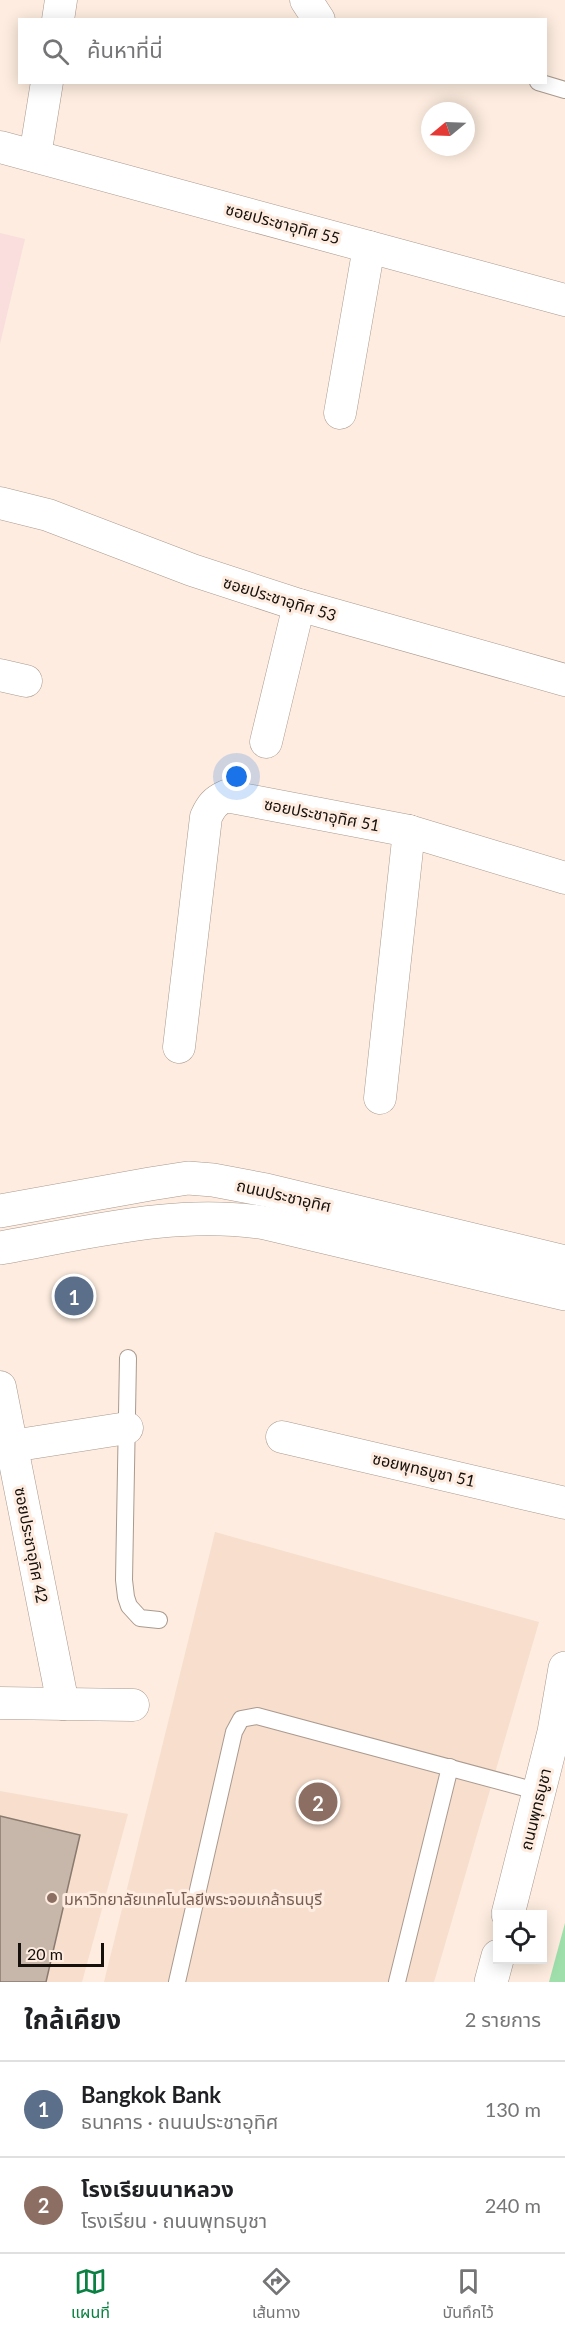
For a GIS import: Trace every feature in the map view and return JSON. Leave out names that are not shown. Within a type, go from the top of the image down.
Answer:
[{"type":"main road","name":"ถนนประชาอุทิศ","points":[[0,1210],[188,1178],[213,1180],[257,1188],[565,1262]]},
{"type":"main road","name":"ถนนประชาอุทิศ","points":[[0,1248],[162,1221],[235,1219],[265,1223],[565,1294]]},
{"type":"main road","name":"ถนนพุทธบูชา","points":[[509,1910],[540,1792],[559,1734],[565,1668]]},
{"type":"main road","points":[[491,1982],[496,1964]]},
{"type":"street","points":[[58,18],[61,0]]},
{"type":"street","points":[[306,0],[318,18]]},
{"type":"street","points":[[34,156],[47,84]]},
{"type":"street","name":"ซอยประชาอุทิศ 55","points":[[0,147],[565,300]]},
{"type":"street","points":[[340,413],[369,247]]},
{"type":"street","name":"ซอยประชาอุทิศ 53","points":[[0,503],[48,515],[192,570],[299,604],[565,681]]},
{"type":"street","points":[[266,742],[299,604]]},
{"type":"street","name":"ซอยประชาอุทิศ 51","points":[[179,1047],[206,817],[216,800],[226,796],[409,831],[565,878]]},
{"type":"street","points":[[381,1098],[409,831]]},
{"type":"street","name":"ซอยประชาอุทิศ 42","points":[[0,1387],[63,1704]]},
{"type":"street","points":[[12,1446],[127,1428]]},
{"type":"street","name":"ซอยพุทธบูชา 51","points":[[282,1437],[565,1503]]},
{"type":"street","points":[[0,1703],[133,1705]]},
{"type":"lane","points":[[545,84],[565,90]]},
{"type":"lane","points":[[128,1358],[123,1559],[126,1597],[129,1606],[140,1618],[159,1620]]},
{"type":"lane","points":[[177,1982],[234,1732],[241,1719],[256,1716],[540,1792]]},
{"type":"lane","points":[[397,1982],[450,1767]]},
{"type":"shaded area","points":[[0,233],[25,239],[0,344]]},
{"type":"shaded area","points":[[215,1532],[539,1622],[434,1982],[104,1982]]},
{"type":"shaded area","name":"มหาวิทยาลัยเทคโนโลยีพระจอมเกล้าธนบุรี","points":[[0,1791],[128,1814],[82,1982],[0,1982]]},
{"type":"green space","points":[[565,1923],[565,1982],[549,1982]]},
{"type":"building","points":[[0,1816],[80,1835],[46,1982],[0,1982]]},
{"type":"place","name":"Bangkok Bank","points":[[74,1296]]},
{"type":"place","name":"โรงเรียนนาหลวง","points":[[318,1802]]},
{"type":"place","name":"มหาวิทยาลัยเทคโนโลยีพระจอมเกล้าธนบุรี","points":[[52,1898]]}]
